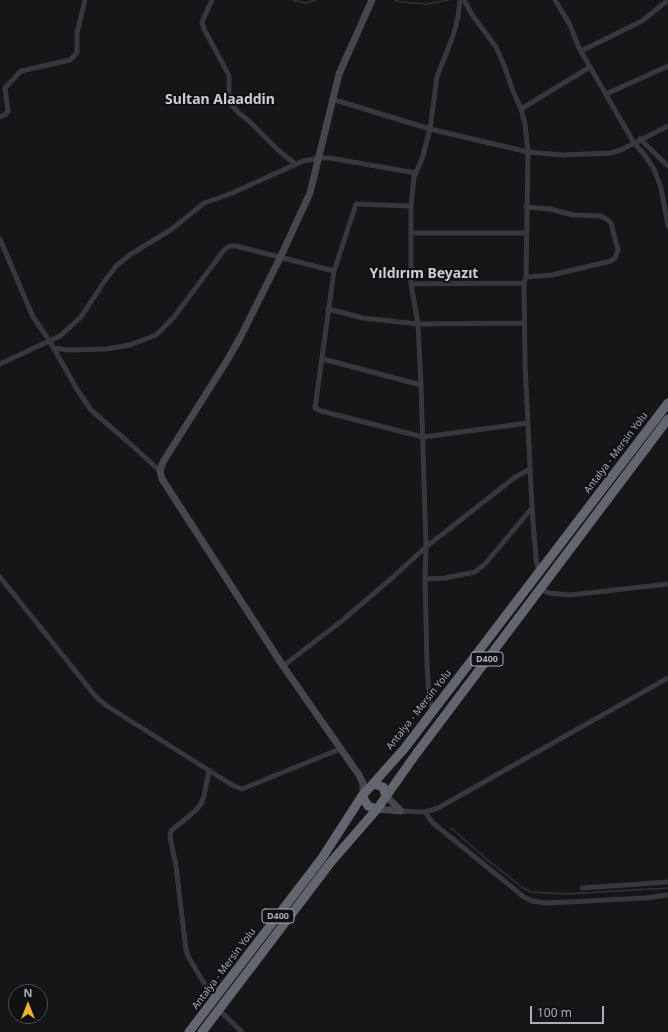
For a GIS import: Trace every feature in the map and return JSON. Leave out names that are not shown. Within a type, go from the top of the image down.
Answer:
[{"type":"highway","name":"Antalya - Mersin Yolu","points":[[189,1032],[322,858],[362,796],[404,749],[668,403]]},
{"type":"highway","name":"Antalya - Mersin Yolu","points":[[202,1032],[331,862],[377,809],[416,754],[668,419]]},
{"type":"highway","points":[[374,784],[383,787],[386,796]]},
{"type":"highway","points":[[362,796],[368,806],[377,809]]},
{"type":"street","points":[[0,117],[5,115],[8,111],[5,88],[21,71],[70,60],[76,53],[77,33],[85,0]]},
{"type":"street","points":[[212,0],[202,22],[204,29],[228,76],[229,100],[232,106],[277,150],[295,164]]},
{"type":"street","points":[[362,796],[363,783],[359,775],[283,666],[162,479],[160,471],[163,462],[228,359],[280,258],[310,193],[339,74],[346,55],[372,0]]},
{"type":"street","points":[[433,711],[429,696],[427,665],[423,437],[418,324],[411,284],[411,206],[416,173],[430,130],[437,77],[454,33],[460,0]]},
{"type":"street","points":[[464,0],[473,16],[496,47],[521,109],[525,124],[528,152],[524,323],[532,508],[536,559],[539,573]]},
{"type":"street","points":[[555,0],[570,25],[581,51],[634,143],[644,154],[658,177],[668,226]]},
{"type":"street","points":[[581,51],[642,21],[668,0]]},
{"type":"street","points":[[606,94],[668,66]]},
{"type":"street","points":[[521,109],[590,67]]},
{"type":"street","points":[[332,99],[430,130],[528,152],[563,155],[605,154],[621,150],[668,126]]},
{"type":"street","points":[[640,139],[668,166]]},
{"type":"street","points":[[0,364],[60,336],[81,317],[116,266],[172,229],[204,203],[230,194],[302,161],[319,158],[330,158],[416,173]]},
{"type":"street","points":[[411,206],[356,204],[334,271],[315,408],[321,411],[423,437],[528,423]]},
{"type":"street","points":[[411,284],[525,280],[611,261],[615,258],[618,250],[611,223],[608,220],[601,216],[573,215],[550,209],[526,207]]},
{"type":"street","points":[[412,233],[526,233]]},
{"type":"street","points":[[0,239],[33,317],[49,340],[78,391],[91,410],[160,471]]},
{"type":"street","points":[[53,348],[69,350],[106,349],[130,345],[156,335],[174,317],[224,250],[230,246],[236,246],[334,271]]},
{"type":"street","points":[[328,309],[363,318],[418,324],[524,323]]},
{"type":"street","points":[[322,359],[421,385]]},
{"type":"street","points":[[283,666],[343,620],[426,546],[514,478],[530,469]]},
{"type":"street","points":[[425,579],[445,578],[475,572],[485,564],[532,508]]},
{"type":"street","points":[[0,577],[97,698],[107,706],[232,785],[242,789],[340,749]]},
{"type":"street","points":[[539,590],[549,593],[570,594],[668,584]]},
{"type":"street","points":[[377,809],[425,812],[438,808],[668,678]]},
{"type":"street","points":[[208,770],[204,796],[201,804],[172,831],[170,837],[176,866],[186,950],[189,958],[214,1001]]},
{"type":"street","points":[[359,775],[374,784]]},
{"type":"street","points":[[386,796],[401,811]]},
{"type":"street","points":[[425,812],[433,823],[524,897],[532,901],[569,902],[645,898],[668,895]]},
{"type":"street","points":[[582,888],[668,882]]},
{"type":"street","points":[[219,1010],[242,1032]]},
{"type":"waterway","points":[[293,0],[305,3],[316,0]]},
{"type":"waterway","points":[[395,0],[400,2],[427,4],[449,0]]},
{"type":"waterway","points":[[451,828],[490,862],[522,887],[531,892],[566,894],[668,888]]},
{"type":"district","name":"Sultan Alaaddin","points":[[220,100]]},
{"type":"district","name":"Yıldırım Beyazıt","points":[[424,274]]}]
